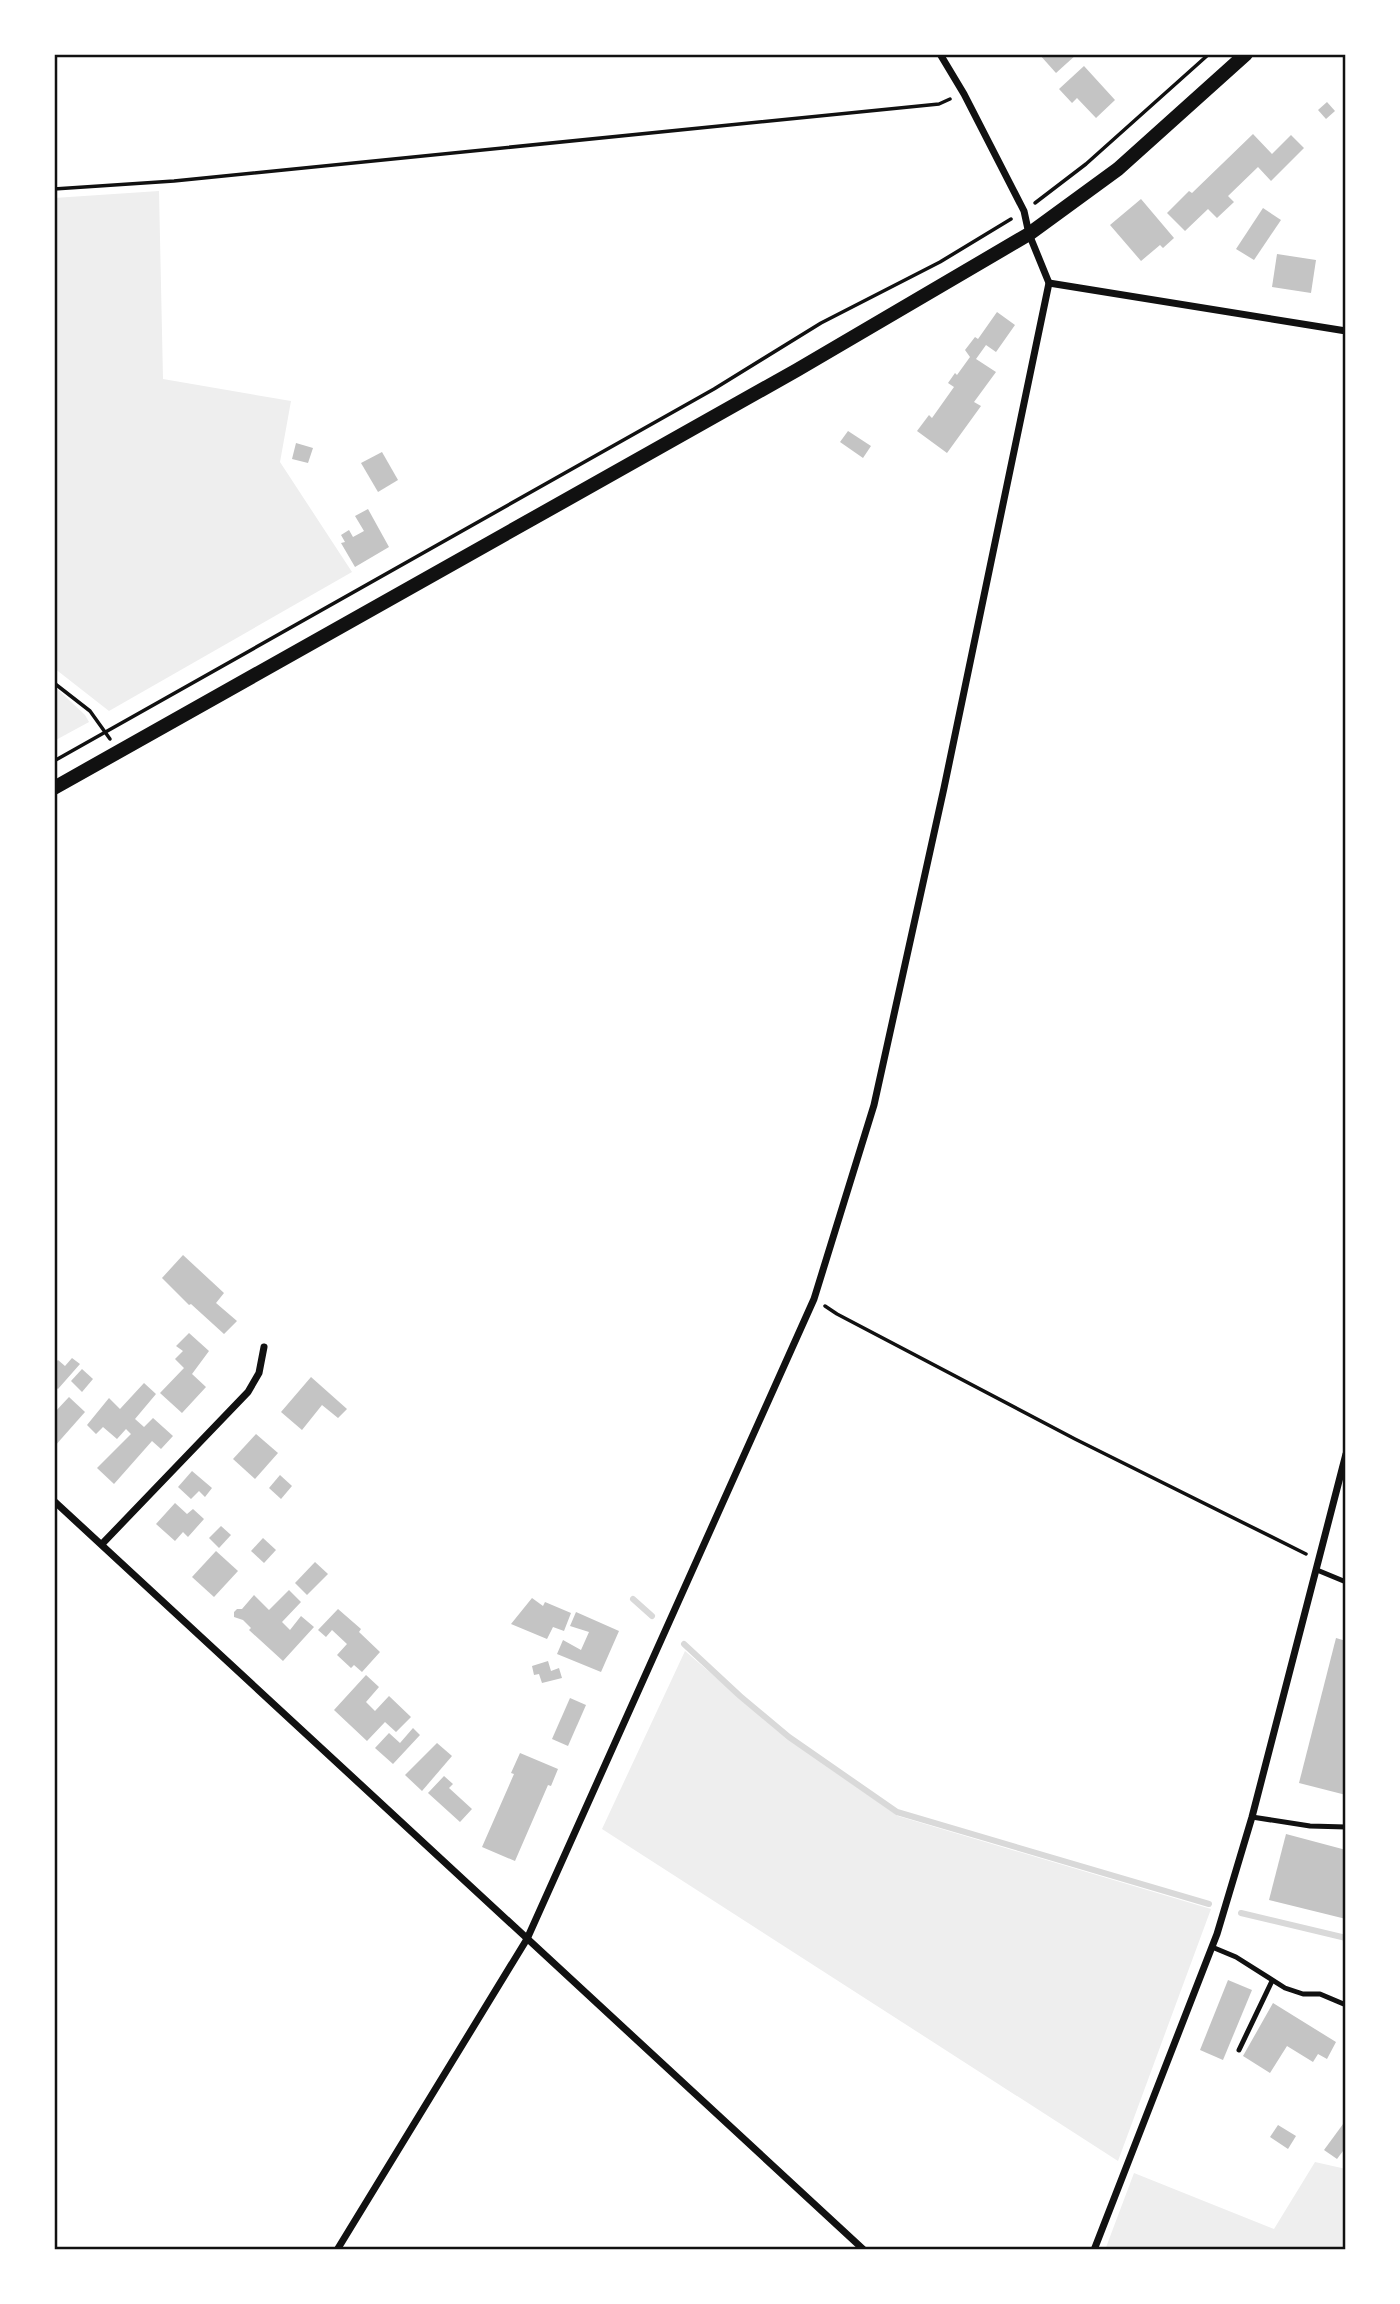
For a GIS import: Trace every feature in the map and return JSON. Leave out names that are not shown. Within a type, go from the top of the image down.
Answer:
[{"type":"main road","points":[[54,788],[785,377],[1029,234],[1118,169],[1246,54]]},
{"type":"street","points":[[337,2250],[527,1940],[814,1298],[874,1105],[947,775],[1049,283],[1029,234],[1024,211],[964,94],[940,54]]},
{"type":"street","points":[[1049,283],[1346,331]]},
{"type":"street","points":[[102,1544],[248,1392],[259,1373],[264,1347]]},
{"type":"street","points":[[1094,2250],[1212,1947],[1252,1816],[1346,1454]]},
{"type":"street","points":[[54,1501],[864,2250]]},
{"type":"lane","points":[[1317,1570],[1346,1583]]},
{"type":"lane","points":[[1252,1816],[1310,1826],[1346,1827]]},
{"type":"lane","points":[[1212,1947],[1236,1957],[1285,1988],[1303,1994],[1320,1994],[1346,2004]]},
{"type":"lane","points":[[1239,2050],[1272,1981]]},
{"type":"path","points":[[54,761],[714,390],[821,323],[940,262],[1024,211],[1086,164],[1209,54]]},
{"type":"path","points":[[54,189],[174,181],[939,104],[964,94]]},
{"type":"path","points":[[54,682],[90,711],[119,753]]},
{"type":"path","points":[[814,1298],[837,1314],[1075,1439],[1319,1561]]},
{"type":"shaded area","points":[[159,191],[163,379],[291,401],[280,462],[352,572],[109,711],[54,668],[54,198]]},
{"type":"shaded area","points":[[54,686],[89,722],[54,741]]},
{"type":"shaded area","points":[[685,1651],[784,1736],[898,1816],[1211,1909],[1118,2161],[602,1829]]},
{"type":"shaded area","points":[[1315,2162],[1346,2169],[1346,2250],[1105,2250],[1134,2173],[1274,2229]]},
{"type":"building","points":[[1039,54],[1077,54],[1056,73]]},
{"type":"building","points":[[1084,66],[1115,100],[1096,118],[1077,98],[1072,103],[1059,89]]},
{"type":"building","points":[[1327,102],[1335,111],[1326,119],[1318,110]]},
{"type":"building","points":[[1253,134],[1272,154],[1291,135],[1304,148],[1271,181],[1258,167],[1228,196],[1234,202],[1217,218],[1208,209],[1185,231],[1167,213],[1189,191],[1192,193]]},
{"type":"building","points":[[1141,199],[1174,238],[1163,248],[1160,245],[1141,261],[1110,225]]},
{"type":"building","points":[[1263,208],[1281,220],[1254,260],[1236,249]]},
{"type":"building","points":[[1277,254],[1316,260],[1311,293],[1272,287]]},
{"type":"building","points":[[997,312],[1015,325],[996,352],[986,345],[976,359],[996,372],[974,402],[981,406],[947,453],[917,431],[929,415],[932,418],[954,387],[948,383],[970,357],[965,350],[975,337],[978,339]]},
{"type":"building","points":[[848,431],[871,446],[863,458],[840,442]]},
{"type":"building","points":[[296,443],[313,448],[308,463],[292,459]]},
{"type":"building","points":[[382,452],[398,480],[378,492],[361,463]]},
{"type":"building","points":[[368,509],[389,547],[355,567],[341,543],[345,542],[341,535],[349,530],[353,537],[364,531],[355,516]]},
{"type":"building","points":[[183,1255],[224,1293],[216,1303],[237,1321],[224,1334],[162,1278]]},
{"type":"building","points":[[189,1333],[209,1351],[192,1374],[206,1387],[182,1413],[160,1393],[184,1368],[175,1359],[183,1351],[176,1346]]},
{"type":"building","points":[[72,1358],[80,1364],[58,1389],[54,1386],[54,1364],[58,1360],[65,1366]]},
{"type":"building","points":[[82,1369],[93,1379],[82,1392],[71,1381]]},
{"type":"building","points":[[311,1377],[347,1409],[338,1418],[322,1405],[302,1430],[281,1412]]},
{"type":"building","points":[[144,1383],[156,1394],[135,1419],[144,1427],[153,1418],[173,1436],[161,1449],[152,1441],[114,1484],[97,1468],[131,1434],[126,1429],[117,1439],[103,1427],[96,1434],[87,1425],[109,1398],[120,1409]]},
{"type":"building","points":[[69,1397],[85,1412],[54,1447],[54,1413]]},
{"type":"building","points":[[256,1434],[278,1453],[255,1479],[233,1459]]},
{"type":"building","points":[[192,1471],[212,1488],[205,1497],[199,1491],[191,1499],[178,1487]]},
{"type":"building","points":[[280,1475],[292,1486],[281,1499],[269,1488]]},
{"type":"building","points":[[175,1503],[187,1514],[193,1509],[204,1519],[188,1537],[183,1532],[175,1541],[156,1524]]},
{"type":"building","points":[[221,1526],[231,1535],[219,1548],[209,1538]]},
{"type":"building","points":[[263,1538],[276,1550],[264,1563],[251,1551]]},
{"type":"building","points":[[216,1551],[238,1571],[214,1597],[192,1577]]},
{"type":"building","points":[[315,1562],[328,1574],[307,1595],[295,1583]]},
{"type":"building","points":[[289,1590],[301,1602],[282,1622],[290,1630],[301,1616],[314,1627],[283,1661],[249,1630],[251,1628],[243,1620],[234,1617],[234,1612],[242,1609],[254,1595],[269,1610]]},
{"type":"building","points":[[532,1598],[543,1606],[545,1602],[571,1613],[564,1631],[553,1627],[547,1639],[511,1624]]},
{"type":"building","points":[[338,1609],[361,1629],[359,1632],[380,1652],[362,1672],[354,1665],[351,1668],[337,1655],[347,1644],[332,1630],[326,1637],[318,1630]]},
{"type":"building","points":[[576,1612],[619,1631],[601,1672],[557,1654],[563,1640],[581,1650],[589,1632],[570,1626]]},
{"type":"building","points":[[1336,1638],[1346,1641],[1346,1795],[1299,1783]]},
{"type":"building","points":[[548,1661],[551,1671],[559,1668],[562,1678],[542,1683],[539,1674],[534,1675],[532,1666]]},
{"type":"building","points":[[366,1675],[379,1687],[366,1702],[375,1711],[389,1696],[411,1717],[396,1732],[385,1722],[367,1741],[334,1710]]},
{"type":"building","points":[[570,1698],[586,1705],[568,1746],[552,1739]]},
{"type":"building","points":[[413,1728],[420,1735],[393,1764],[375,1748],[389,1733],[400,1743]]},
{"type":"building","points":[[437,1743],[452,1756],[422,1791],[405,1775]]},
{"type":"building","points":[[520,1753],[558,1769],[551,1786],[548,1785],[515,1861],[482,1847],[514,1774],[511,1773]]},
{"type":"building","points":[[444,1776],[453,1784],[449,1788],[472,1809],[460,1822],[428,1793]]},
{"type":"building","points":[[1286,1834],[1346,1850],[1346,1919],[1269,1900]]},
{"type":"building","points":[[1228,1980],[1252,1990],[1223,2060],[1200,2050]]},
{"type":"building","points":[[1273,2003],[1336,2042],[1327,2059],[1318,2054],[1313,2062],[1287,2046],[1270,2073],[1243,2056]]},
{"type":"building","points":[[1346,2120],[1346,2147],[1337,2159],[1324,2150]]},
{"type":"building","points":[[1278,2125],[1296,2136],[1288,2149],[1270,2137]]},
{"type":"waterway","points":[[633,1599],[652,1616]]},
{"type":"waterway","points":[[684,1644],[789,1737],[897,1812],[1209,1904]]},
{"type":"waterway","points":[[1241,1913],[1346,1938]]}]
